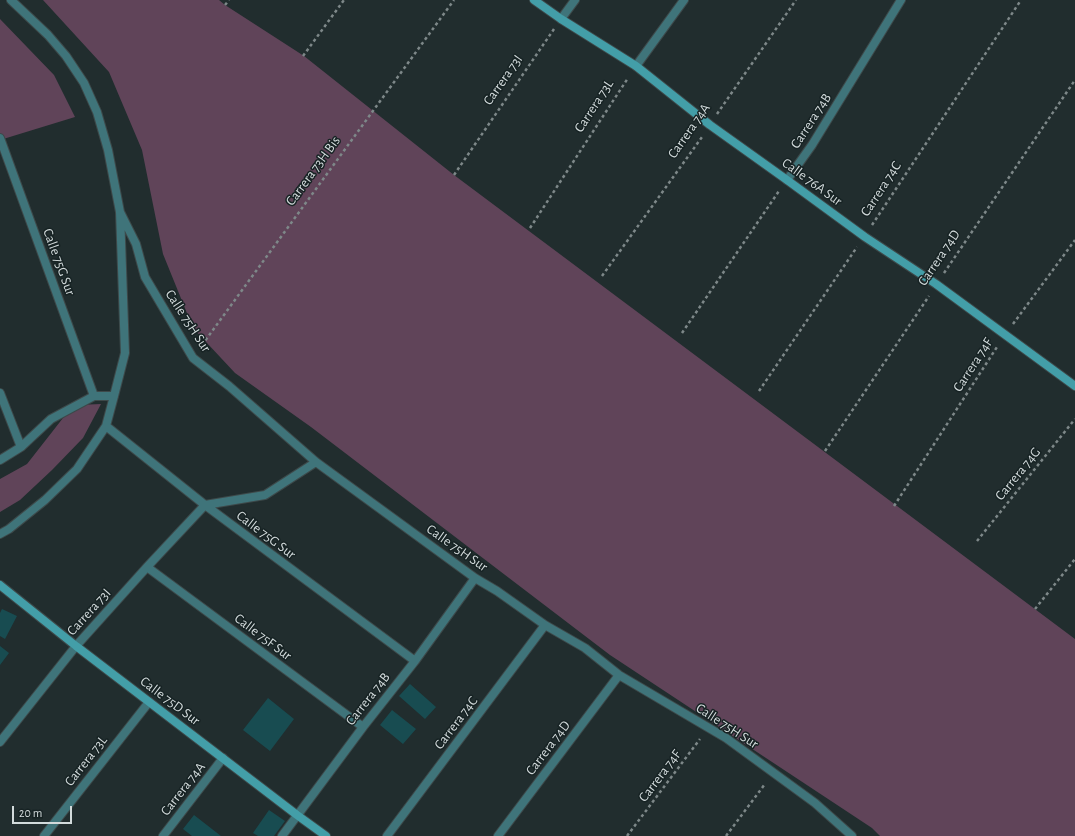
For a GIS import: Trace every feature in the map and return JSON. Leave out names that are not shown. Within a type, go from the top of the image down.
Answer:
[{"type":"street","points":[[0,534],[9,529],[45,500],[77,469],[106,426],[125,353],[120,212],[108,150],[97,112],[84,83],[66,56],[48,35],[11,0]]},
{"type":"street","name":"Calle 76A Sur","points":[[534,0],[561,19],[636,66],[710,125],[864,237],[936,284],[1075,386]]},
{"type":"street","points":[[561,19],[575,0]]},
{"type":"street","points":[[636,66],[684,0]]},
{"type":"street","name":"Carrera 74B","points":[[787,180],[812,145],[901,0]]},
{"type":"street","name":"Calle 75G Sur","points":[[0,138],[94,396]]},
{"type":"street","name":"Calle 75H Sur","points":[[120,212],[136,244],[145,277],[193,358],[229,386],[316,462],[475,578],[497,591],[546,625],[585,648],[618,675],[726,738],[815,803],[843,833],[852,836]]},
{"type":"street","points":[[0,393],[21,447]]},
{"type":"street","points":[[0,460],[21,447],[51,420],[94,396],[114,396]]},
{"type":"street","name":"Calle 75G Sur","points":[[106,426],[205,505],[414,661]]},
{"type":"street","points":[[205,505],[265,495],[316,462]]},
{"type":"street","name":"Carrera 73I","points":[[0,742],[76,646],[205,505]]},
{"type":"street","name":"Calle 75F Sur","points":[[147,567],[363,727]]},
{"type":"street","name":"Carrera 74B","points":[[282,836],[475,578]]},
{"type":"street","name":"Calle 75D Sur","points":[[0,585],[76,646],[326,836]]},
{"type":"street","name":"Carrera 74C","points":[[388,836],[546,625]]},
{"type":"street","name":"Carrera 74D","points":[[498,836],[618,675]]},
{"type":"street","name":"Carrera 73L","points":[[44,836],[149,702]]},
{"type":"street","name":"Carrera 74A","points":[[163,836],[223,758]]},
{"type":"path","points":[[225,5],[229,0]]},
{"type":"path","points":[[304,56],[344,0]]},
{"type":"path","name":"Carrera 73H Bis","points":[[193,358],[454,0]]},
{"type":"path","name":"Carrera 74A","points":[[602,276],[710,125],[796,0]]},
{"type":"path","name":"Carrera 74C","points":[[759,391],[864,237],[1021,0]]},
{"type":"path","name":"Carrera 73I","points":[[454,175],[561,19]]},
{"type":"path","name":"Carrera 73L","points":[[530,228],[636,66]]},
{"type":"path","name":"Carrera 74D","points":[[825,451],[936,284],[1075,80]]},
{"type":"path","points":[[682,332],[787,180]]},
{"type":"path","name":"Carrera 74F","points":[[894,506],[1005,335],[1075,240]]},
{"type":"path","name":"Carrera 74G","points":[[977,541],[1075,419]]},
{"type":"path","points":[[1035,609],[1075,559]]},
{"type":"path","name":"Carrera 74F","points":[[627,836],[708,728]]},
{"type":"path","points":[[726,836],[773,773]]},
{"type":"shaded area","points":[[43,0],[219,0],[304,56],[454,175],[1075,639],[1075,836],[880,836],[872,828],[610,655],[311,427],[235,373],[193,328],[163,254],[142,150],[109,72]]},
{"type":"shaded area","points":[[0,19],[54,75],[75,117],[0,140]]},
{"type":"shaded area","points":[[101,404],[83,438],[20,500],[0,512],[0,479],[27,464],[63,418],[78,405]]},
{"type":"building","points":[[2,609],[17,616],[5,639],[0,636],[0,613]]},
{"type":"building","points":[[0,646],[9,653],[0,665]]},
{"type":"building","points":[[410,684],[436,707],[425,719],[399,696]]},
{"type":"building","points":[[268,698],[294,719],[270,751],[243,730]]},
{"type":"building","points":[[392,710],[416,729],[403,744],[380,725]]},
{"type":"building","points":[[269,810],[285,821],[274,836],[258,836],[253,833]]},
{"type":"building","points":[[194,815],[221,836],[192,836],[183,829]]}]
